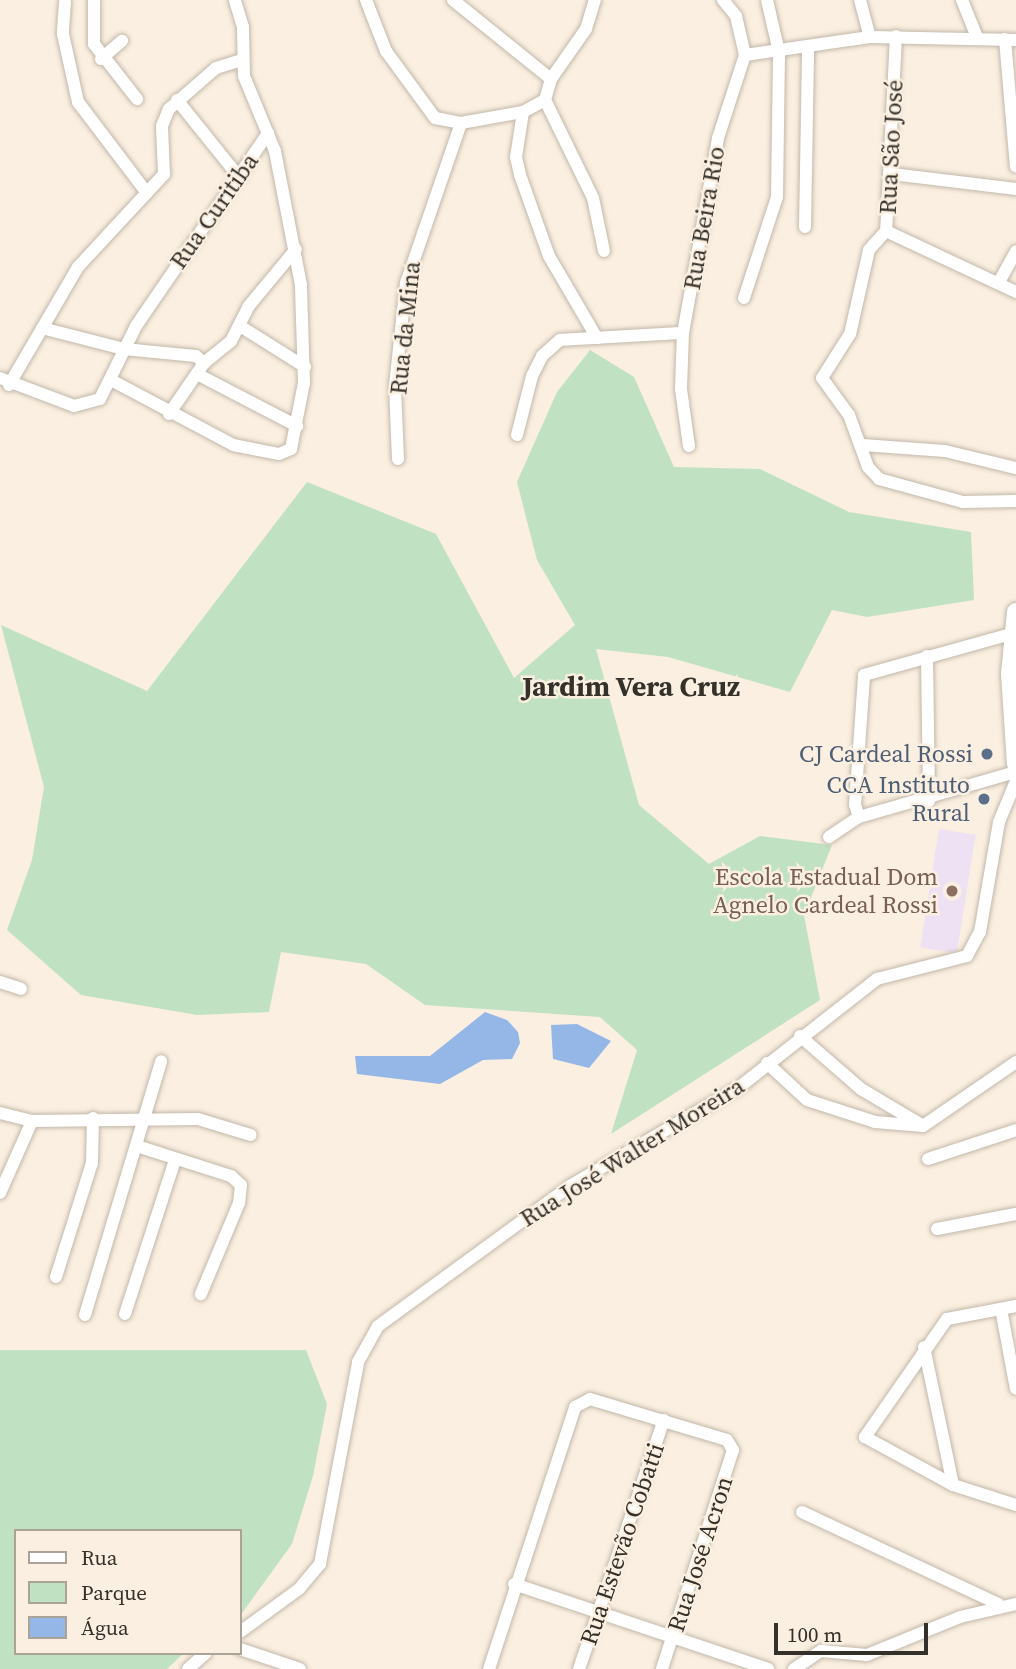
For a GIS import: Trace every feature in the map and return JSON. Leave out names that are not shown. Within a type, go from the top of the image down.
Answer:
[{"type":"street","points":[[105,0],[93,7],[91,36],[101,59],[137,99]]},
{"type":"street","points":[[235,0],[243,27],[242,60],[268,133]]},
{"type":"street","points":[[366,0],[386,51],[422,107],[435,118],[461,123],[523,113],[545,100]]},
{"type":"street","points":[[453,0],[551,79]]},
{"type":"street","points":[[595,0],[586,29],[551,79],[545,100],[593,198],[604,251]]},
{"type":"street","points":[[723,0],[736,16],[745,55],[870,37],[976,35],[1011,39],[1016,167]]},
{"type":"street","points":[[744,298],[776,197],[779,52],[767,0]]},
{"type":"street","points":[[860,0],[870,37]]},
{"type":"street","points":[[962,0],[976,35]]},
{"type":"street","points":[[65,2],[64,34],[78,102],[147,193]]},
{"type":"street","name":"Rua São José","points":[[863,445],[826,386],[826,368],[850,334],[866,259],[886,231],[892,174],[896,36]]},
{"type":"street","points":[[101,59],[122,41]]},
{"type":"street","points":[[805,227],[808,48]]},
{"type":"street","name":"Rua Beira Rio","points":[[689,446],[681,389],[683,333],[718,138],[745,55]]},
{"type":"street","points":[[5,382],[42,328],[78,267],[164,174],[162,126],[177,100],[216,68],[242,60]]},
{"type":"street","points":[[177,100],[239,177]]},
{"type":"street","points":[[523,113],[516,158],[520,175],[549,256],[597,338]]},
{"type":"street","name":"Rua da Mina","points":[[398,458],[395,386],[406,282],[461,123]]},
{"type":"street","name":"Rua Curitiba","points":[[5,382],[86,407],[100,399],[124,349],[268,133]]},
{"type":"street","name":"Rua Curitiba","points":[[268,133],[296,249],[305,367],[297,426]]},
{"type":"street","points":[[892,174],[1016,189]]},
{"type":"street","points":[[886,231],[1016,292]]},
{"type":"street","points":[[169,414],[200,369],[240,327],[248,307],[296,249]]},
{"type":"street","points":[[999,282],[1016,251]]},
{"type":"street","points":[[240,327],[305,367]]},
{"type":"street","points":[[42,328],[124,349],[185,354],[200,369],[297,426],[291,449],[279,454],[233,445],[169,414],[111,380]]},
{"type":"street","points":[[517,435],[524,398],[542,356],[571,336],[597,338],[683,333]]},
{"type":"street","points":[[1016,468],[945,451],[863,445],[868,467],[879,479],[963,502],[1016,500]]},
{"type":"street","points":[[1016,612],[1011,634],[1016,764]]},
{"type":"street","points":[[859,817],[855,806],[864,676],[1011,634]]},
{"type":"street","points":[[928,656],[929,801]]},
{"type":"street","points":[[829,837],[859,817],[929,801],[1016,772]]},
{"type":"street","name":"Rua José Walter Moreira","points":[[242,1631],[299,1589],[320,1564],[358,1362],[378,1326],[570,1186],[738,1087],[800,1036],[877,979],[967,956],[980,932],[999,822],[1016,781]]},
{"type":"street","points":[[0,982],[22,989]]},
{"type":"street","points":[[800,1036],[861,1089],[923,1126]]},
{"type":"street","points":[[85,1315],[140,1147],[161,1060]]},
{"type":"street","points":[[767,1063],[807,1100],[875,1122],[923,1126],[1016,1062]]},
{"type":"street","points":[[0,1113],[32,1121],[93,1118],[146,1122],[198,1119],[251,1135]]},
{"type":"street","points":[[56,1277],[92,1163],[93,1118]]},
{"type":"street","points":[[0,1193],[32,1121]]},
{"type":"street","points":[[928,1159],[1016,1130]]},
{"type":"street","points":[[140,1147],[230,1177],[241,1185],[239,1203],[201,1294]]},
{"type":"street","points":[[125,1314],[175,1160]]},
{"type":"street","points":[[937,1229],[1016,1214]]},
{"type":"street","points":[[1016,1306],[947,1319],[865,1437],[953,1485],[1016,1505]]},
{"type":"street","points":[[1001,1309],[1016,1389]]},
{"type":"street","points":[[925,1347],[953,1485]]},
{"type":"street","points":[[489,1669],[514,1584],[575,1407],[590,1399],[664,1420]]},
{"type":"street","name":"Rua José Acron","points":[[662,1669],[732,1456],[727,1440],[664,1420]]},
{"type":"street","name":"Rua Estevão Cobatti","points":[[579,1669],[664,1420]]},
{"type":"street","points":[[802,1512],[998,1604]]},
{"type":"street","points":[[514,1584],[599,1609],[768,1669]]},
{"type":"street","points":[[794,1669],[821,1651],[867,1655],[998,1604],[1016,1604]]},
{"type":"street","points":[[242,1650],[300,1669]]},
{"type":"street","points":[[188,1669],[204,1655]]},
{"type":"shaded area","name":"Escola Estadual Dom Agnelo Cardeal Rossi","points":[[939,829],[976,835],[957,953],[920,948]]},
{"type":"green space","points":[[590,350],[634,377],[674,467],[760,469],[849,512],[971,532],[974,600],[867,617],[832,610],[790,692],[668,657],[596,649],[639,805],[709,864],[760,836],[832,845],[804,915],[820,1000],[611,1134],[637,1050],[600,1017],[425,1005],[366,964],[281,952],[269,1012],[197,1015],[81,995],[7,930],[32,860],[44,787],[1,625],[147,691],[307,482],[436,534],[514,678],[575,625],[537,560],[517,482],[557,392]]},
{"type":"green space","points":[[0,1350],[306,1350],[327,1404],[313,1476],[292,1544],[242,1613],[242,1529],[14,1529],[14,1655],[182,1655],[167,1669],[0,1669]]},
{"type":"water","points":[[485,1012],[507,1020],[518,1032],[520,1043],[512,1059],[483,1060],[440,1084],[357,1074],[355,1056],[430,1056]]},
{"type":"water","points":[[577,1024],[611,1041],[589,1068],[553,1059],[551,1025]]},
{"type":"place","name":"CJ Cardeal Rossi","points":[[987,754]]},
{"type":"place","name":"CCA Instituto Rural","points":[[984,799]]},
{"type":"place","name":"Escola Estadual Dom Agnelo Cardeal Rossi","points":[[952,891]]},
{"type":"district","name":"Jardim Vera Cruz","points":[[631,686]]}]
